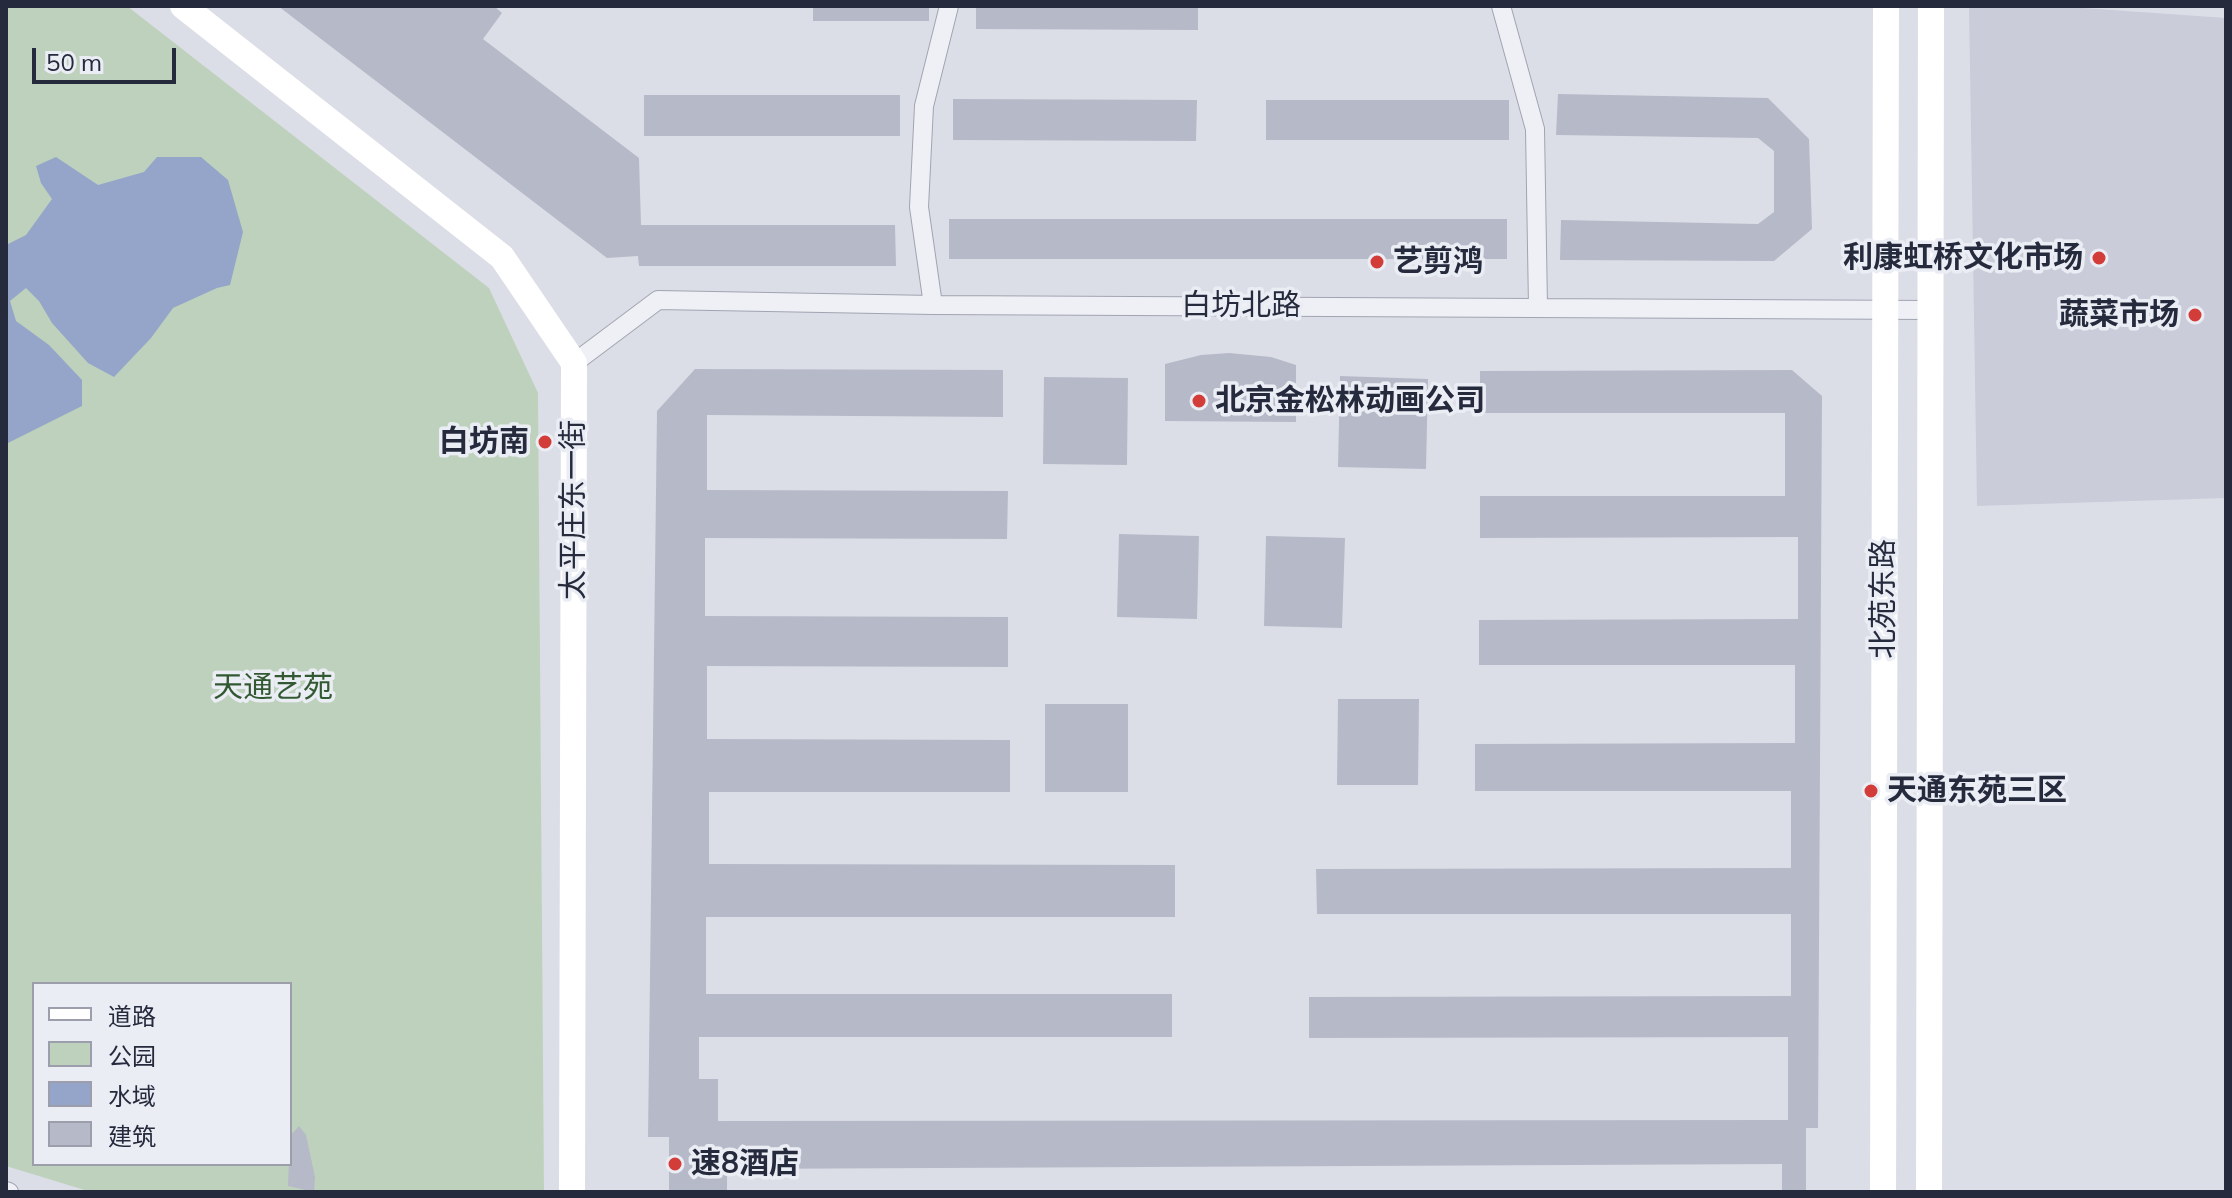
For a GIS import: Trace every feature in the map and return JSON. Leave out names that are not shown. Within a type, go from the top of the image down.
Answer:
[{"type":"main road","points":[[183,6],[502,257],[574,363]]},
{"type":"main road","name":"北苑东路","points":[[1883,1192],[1886,6]]},
{"type":"main road","name":"北苑东路","points":[[1929,1192],[1931,6]]},
{"type":"main road","name":"太平庄东一街","points":[[572,1192],[574,363]]},
{"type":"street","points":[[933,305],[919,207],[924,106],[949,6]]},
{"type":"street","points":[[1501,6],[1535,129],[1538,307]]},
{"type":"street","name":"白坊北路","points":[[574,363],[658,300],[933,305],[1930,310]]},
{"type":"shaded area","name":"利康虹桥文化市场","points":[[1969,6],[2055,6],[2226,18],[2226,498],[1977,506]]},
{"type":"green space","name":"天通艺苑","points":[[6,6],[127,6],[489,288],[538,393],[544,1192],[91,1192],[6,1166]]},
{"type":"water","points":[[56,157],[98,185],[144,172],[157,157],[201,157],[228,180],[243,232],[230,285],[173,308],[151,338],[114,377],[88,363],[26,288],[10,301],[16,321],[49,345],[82,380],[82,406],[6,444],[6,245],[26,235],[52,199],[41,183],[36,166]]},
{"type":"building","points":[[278,6],[494,6],[502,13],[483,39],[639,158],[641,225],[895,225],[896,266],[639,266],[638,256],[607,258]]},
{"type":"building","points":[[813,6],[929,6],[929,21],[813,21]]},
{"type":"building","points":[[976,6],[1198,6],[1198,30],[976,29]]},
{"type":"building","points":[[1558,94],[1768,98],[1809,139],[1812,229],[1774,261],[1560,260],[1561,220],[1758,224],[1774,212],[1774,151],[1758,138],[1556,135]]},
{"type":"building","points":[[644,95],[900,95],[900,136],[644,136]]},
{"type":"building","points":[[953,99],[1197,100],[1196,141],[953,140]]},
{"type":"building","points":[[1266,100],[1509,100],[1509,140],[1266,140]]},
{"type":"building","points":[[949,219],[1507,219],[1507,259],[949,259]]},
{"type":"building","points":[[1229,353],[1271,357],[1296,365],[1296,422],[1165,421],[1165,364],[1201,355]]},
{"type":"building","points":[[695,369],[1003,370],[1003,417],[707,415],[707,490],[1008,491],[1007,539],[705,538],[705,616],[1008,617],[1008,667],[707,666],[707,739],[1010,740],[1010,792],[709,792],[709,864],[1175,865],[1175,917],[706,917],[706,994],[1172,994],[1172,1037],[699,1037],[699,1079],[718,1079],[718,1121],[1788,1120],[1788,1037],[1309,1038],[1309,997],[1791,996],[1791,914],[1317,914],[1316,869],[1791,868],[1791,791],[1475,791],[1475,744],[1795,743],[1795,665],[1479,665],[1479,620],[1798,619],[1798,537],[1480,538],[1480,496],[1785,496],[1785,413],[1480,413],[1480,371],[1792,370],[1822,396],[1818,1128],[1806,1128],[1806,1192],[1782,1192],[1782,1164],[727,1169],[727,1192],[669,1192],[669,1137],[648,1137],[657,411]]},
{"type":"building","points":[[1340,376],[1428,379],[1426,469],[1338,467]]},
{"type":"building","points":[[1044,377],[1128,378],[1127,465],[1043,464]]},
{"type":"building","points":[[1119,534],[1199,536],[1197,619],[1117,617]]},
{"type":"building","points":[[1266,536],[1345,538],[1342,628],[1264,626]]},
{"type":"building","points":[[1338,699],[1419,699],[1418,785],[1337,785]]},
{"type":"building","points":[[1045,704],[1128,704],[1128,792],[1045,792]]},
{"type":"building","points":[[299,1126],[306,1135],[315,1177],[314,1192],[288,1186],[289,1166],[292,1166],[292,1134]]},
{"type":"place","name":"利康虹桥文化市场","points":[[2099,258]]},
{"type":"place","name":"艺剪鸿","points":[[1377,262]]},
{"type":"place","name":"蔬菜市场","points":[[2195,315]]},
{"type":"place","name":"北京金松林动画公司","points":[[1199,401]]},
{"type":"place","name":"白坊南","points":[[545,442]]},
{"type":"place","name":"天通东苑三区","points":[[1871,791]]},
{"type":"place","name":"速8酒店","points":[[675,1164]]}]
